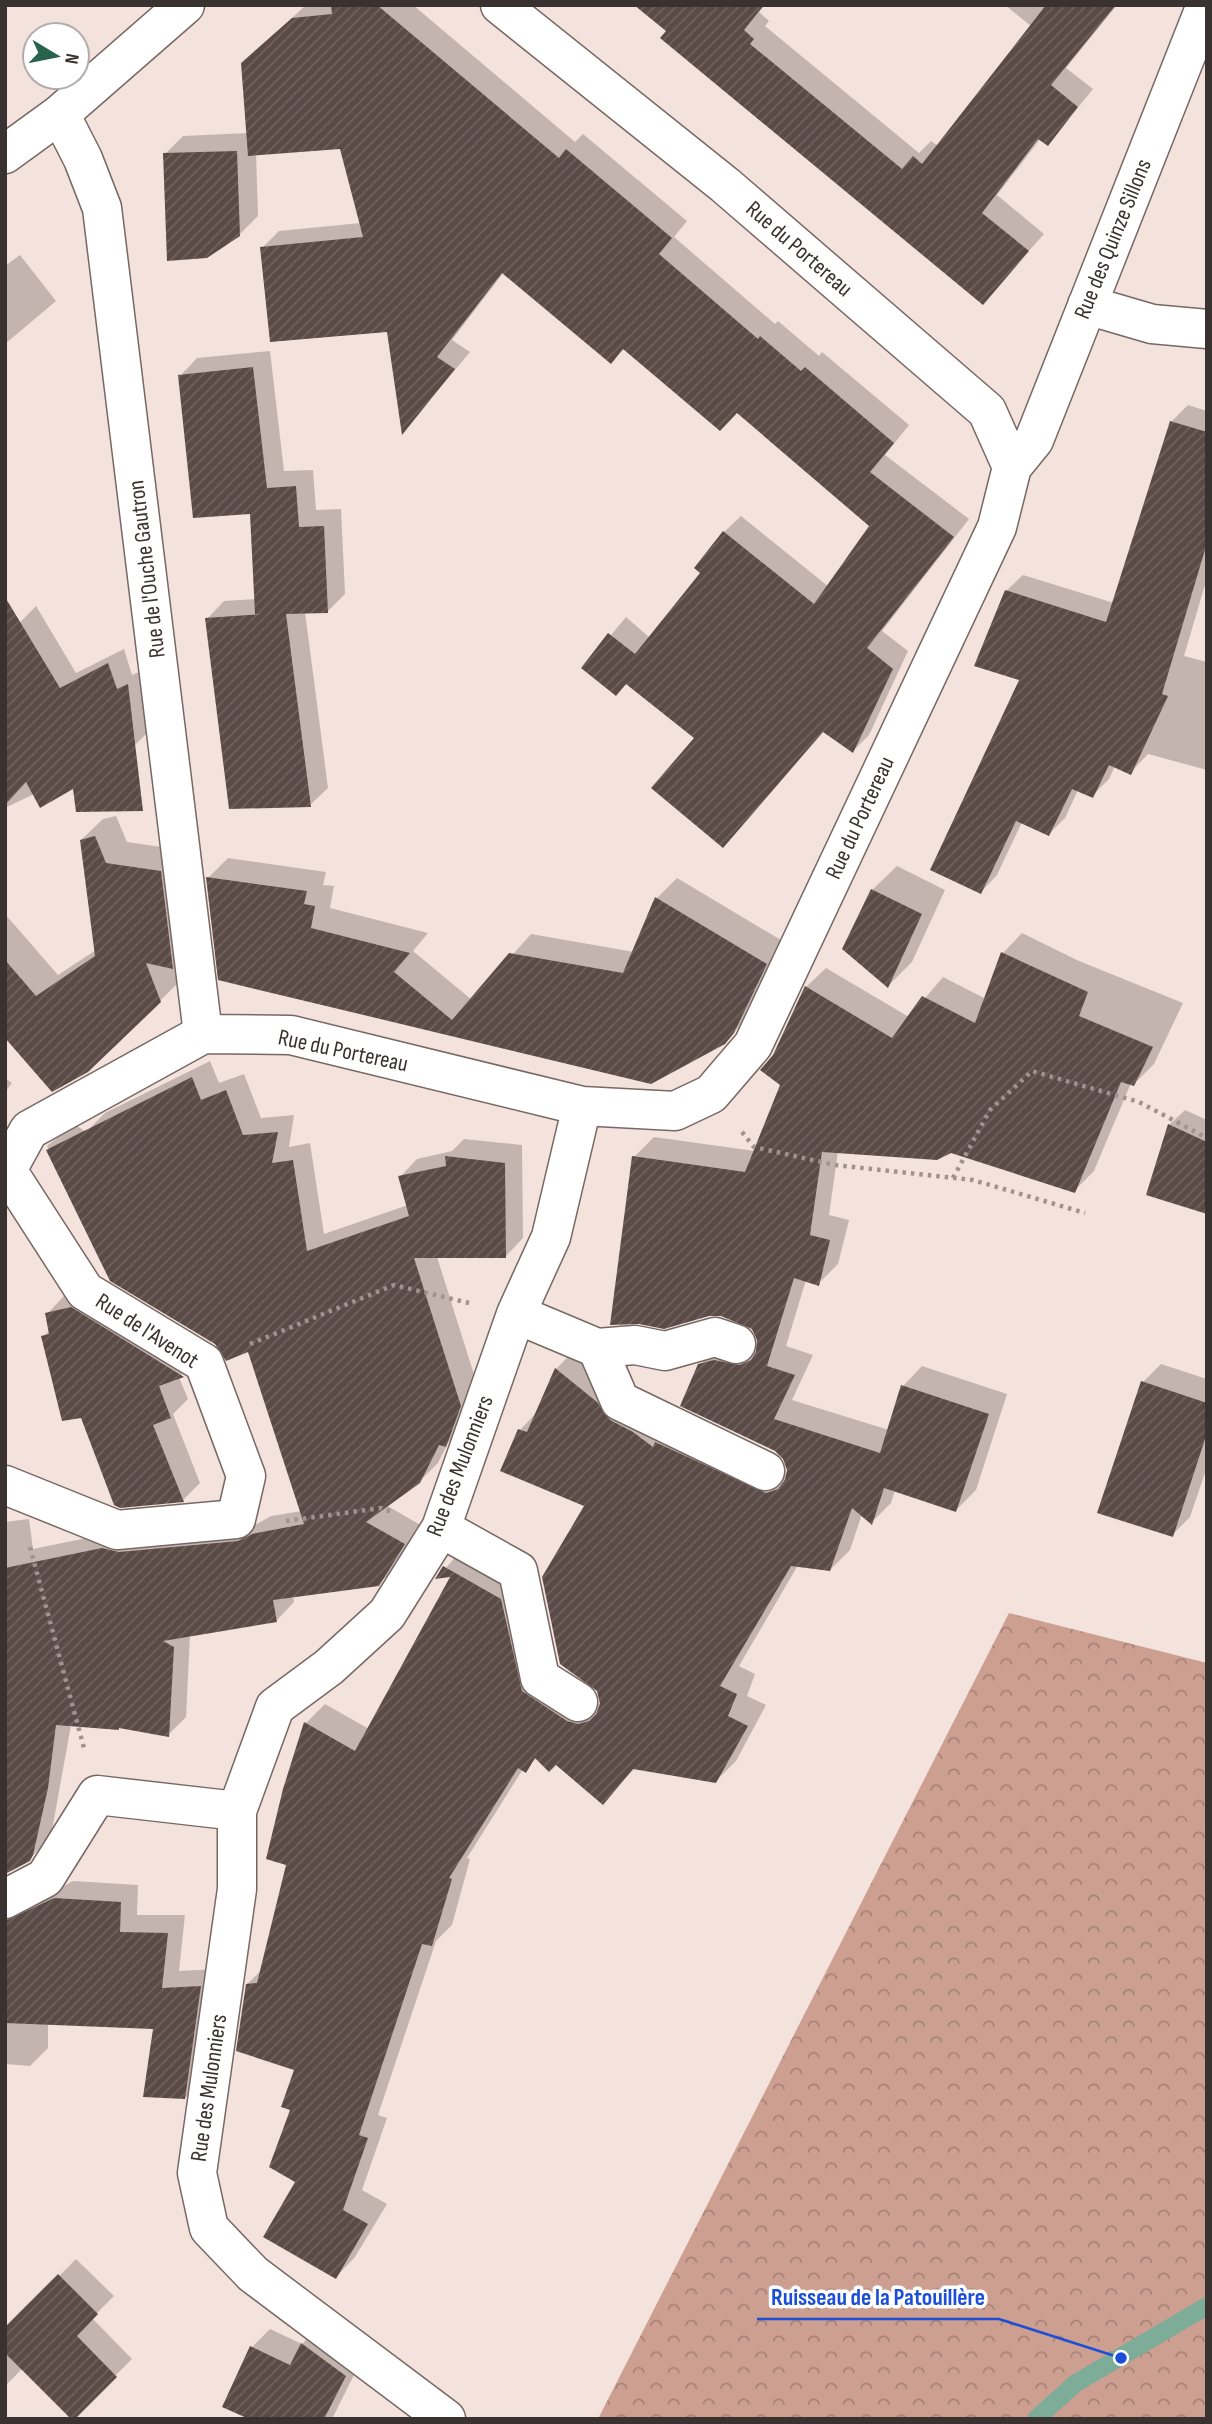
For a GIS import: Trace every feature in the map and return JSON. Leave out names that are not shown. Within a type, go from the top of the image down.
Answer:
[{"type":"street","points":[[5,154],[60,114],[184,5]]},
{"type":"street","name":"Rue du Portereau","points":[[8,1170],[29,1130],[203,1034],[291,1035],[582,1107],[675,1111],[711,1094],[752,1045],[997,527],[1012,467],[987,411],[725,185],[499,5]]},
{"type":"street","name":"Rue des Quinze Sillons","points":[[1012,467],[1034,440],[1206,5]]},
{"type":"street","name":"Rue de l'Ouche Gautron","points":[[60,114],[83,159],[102,208],[203,1034]]},
{"type":"street","points":[[1087,305],[1153,324],[1207,329]]},
{"type":"street","name":"Rue des Mulonniers","points":[[446,2419],[253,2274],[209,2228],[197,2173],[237,1889],[236,1811],[275,1707],[329,1667],[387,1614],[441,1528],[516,1314],[551,1237],[582,1107]]},
{"type":"street","name":"Rue de l'Avenot","points":[[8,1170],[85,1291],[204,1363],[246,1476],[236,1519]]},
{"type":"street","points":[[516,1314],[597,1348],[635,1345],[666,1350],[715,1337],[736,1343]]},
{"type":"street","points":[[597,1348],[620,1401],[765,1472]]},
{"type":"street","points":[[5,1485],[117,1530],[236,1519]]},
{"type":"street","points":[[441,1528],[518,1571],[540,1678],[578,1702]]},
{"type":"street","points":[[5,1899],[45,1878],[97,1796],[236,1811]]},
{"type":"path","points":[[953,1178],[990,1110],[1032,1071],[1139,1102],[1207,1138]]},
{"type":"path","points":[[711,1094],[754,1147],[835,1165],[973,1180],[1085,1213]]},
{"type":"path","points":[[204,1363],[394,1285],[516,1314]]},
{"type":"path","points":[[236,1519],[284,1521],[381,1508],[441,1528]]},
{"type":"path","points":[[27,1535],[97,1796]]},
{"type":"green space","points":[[1009,1613],[1207,1663],[1207,2419],[598,2419]]},
{"type":"building","points":[[331,5],[377,5],[559,158],[566,149],[672,238],[659,254],[758,339],[760,336],[801,371],[805,367],[894,443],[870,472],[954,537],[867,648],[893,669],[853,753],[823,732],[723,848],[651,788],[694,738],[626,684],[616,696],[581,668],[608,633],[635,654],[700,573],[694,568],[723,531],[814,604],[869,526],[737,413],[720,431],[623,349],[611,364],[502,273],[437,357],[455,369],[402,435],[387,332],[270,342],[260,247],[363,237],[340,149],[248,156],[241,63],[292,18],[332,14]]},
{"type":"building","points":[[634,5],[764,5],[744,30],[754,39],[750,44],[902,169],[913,156],[922,164],[1046,5],[1116,5],[1051,85],[1078,107],[1048,146],[1038,139],[982,213],[1029,251],[983,305],[660,38],[666,31]]},
{"type":"building","points":[[237,151],[240,236],[207,258],[167,261],[163,153]]},
{"type":"building","points":[[253,367],[267,488],[296,486],[299,527],[324,526],[328,613],[286,614],[311,807],[229,809],[205,618],[263,614],[255,614],[250,514],[193,518],[178,375]]},
{"type":"building","points":[[1170,421],[1207,432],[1207,543],[1162,694],[1168,696],[1131,775],[1109,765],[1093,798],[1072,789],[1049,836],[1016,821],[981,894],[930,870],[1019,680],[974,666],[1005,590],[1106,622]]},
{"type":"building","points":[[5,597],[60,688],[108,663],[117,689],[128,684],[143,811],[76,812],[73,789],[40,808],[26,782],[5,805]]},
{"type":"building","points":[[95,836],[106,863],[161,871],[173,969],[146,963],[161,1002],[88,1072],[52,1092],[5,1038],[5,960],[36,996],[95,956],[80,840]]},
{"type":"building","points":[[206,877],[307,891],[304,904],[315,906],[311,928],[410,953],[394,972],[452,1020],[509,953],[623,973],[655,897],[767,964],[734,1033],[725,1044],[651,1084],[218,980]]},
{"type":"building","points":[[871,889],[922,914],[888,988],[842,949]]},
{"type":"building","points":[[1001,952],[1088,992],[1079,1016],[1153,1047],[1134,1086],[1121,1082],[1075,1193],[951,1153],[937,1160],[822,1152],[810,1235],[830,1240],[819,1286],[794,1278],[767,1366],[795,1375],[774,1419],[880,1453],[901,1385],[989,1414],[956,1512],[884,1488],[872,1525],[852,1508],[830,1571],[791,1566],[720,1686],[737,1694],[728,1716],[748,1726],[716,1783],[633,1769],[603,1805],[556,1765],[549,1772],[535,1758],[526,1773],[518,1768],[449,1878],[452,1879],[432,1946],[422,1944],[359,2135],[368,2138],[343,2210],[368,2224],[336,2279],[263,2237],[295,2182],[269,2167],[290,2110],[281,2107],[294,2070],[236,2051],[246,1984],[257,1983],[286,1865],[266,1859],[283,1789],[304,1722],[355,1751],[450,1577],[435,1579],[443,1566],[501,1599],[522,1691],[567,1721],[578,1724],[589,1721],[596,1714],[600,1704],[597,1691],[560,1664],[542,1577],[584,1506],[500,1471],[518,1429],[527,1432],[555,1368],[597,1402],[610,1420],[653,1447],[655,1442],[766,1493],[778,1489],[785,1480],[787,1470],[783,1459],[775,1451],[680,1406],[698,1364],[714,1360],[740,1365],[751,1360],[756,1352],[757,1340],[752,1329],[721,1316],[709,1316],[664,1329],[639,1324],[610,1325],[632,1156],[745,1172],[780,1085],[760,1070],[773,1055],[805,986],[892,1038],[922,996],[975,1023]]},
{"type":"building","points":[[192,1077],[201,1100],[226,1090],[243,1135],[278,1132],[272,1163],[293,1160],[307,1251],[409,1216],[398,1176],[446,1166],[445,1156],[505,1163],[506,1258],[414,1258],[461,1406],[446,1447],[439,1445],[420,1483],[366,1522],[405,1544],[379,1586],[273,1600],[277,1622],[163,1641],[174,1647],[169,1737],[119,1728],[56,1725],[48,1788],[33,1855],[30,1861],[5,1874],[5,1568],[102,1548],[119,1552],[238,1541],[252,1534],[304,1524],[248,1352],[226,1361],[215,1344],[110,1281],[46,1150]]},
{"type":"building","points":[[1168,1124],[1207,1142],[1207,1214],[1146,1195]]},
{"type":"building","points":[[71,1307],[184,1377],[159,1386],[171,1418],[153,1425],[184,1502],[120,1508],[114,1505],[81,1418],[62,1421],[41,1336],[49,1334],[45,1313]]},
{"type":"building","points":[[1141,1381],[1207,1403],[1207,1433],[1173,1537],[1097,1513]]},
{"type":"building","points":[[54,1898],[121,1902],[120,1932],[168,1933],[162,1988],[201,1986],[185,2099],[143,2097],[153,2029],[5,2023],[5,1921]]},
{"type":"building","points":[[58,2274],[98,2314],[77,2336],[117,2377],[75,2419],[71,2419],[5,2353],[5,2327]]},
{"type":"building","points":[[301,2343],[346,2376],[324,2419],[249,2419],[222,2407],[250,2346],[290,2365]]},
{"type":"waterway","points":[[1036,2419],[1076,2383],[1207,2306]]},
{"type":"place","name":"Ruisseau de la Patouillère","points":[[1121,2358]]}]
